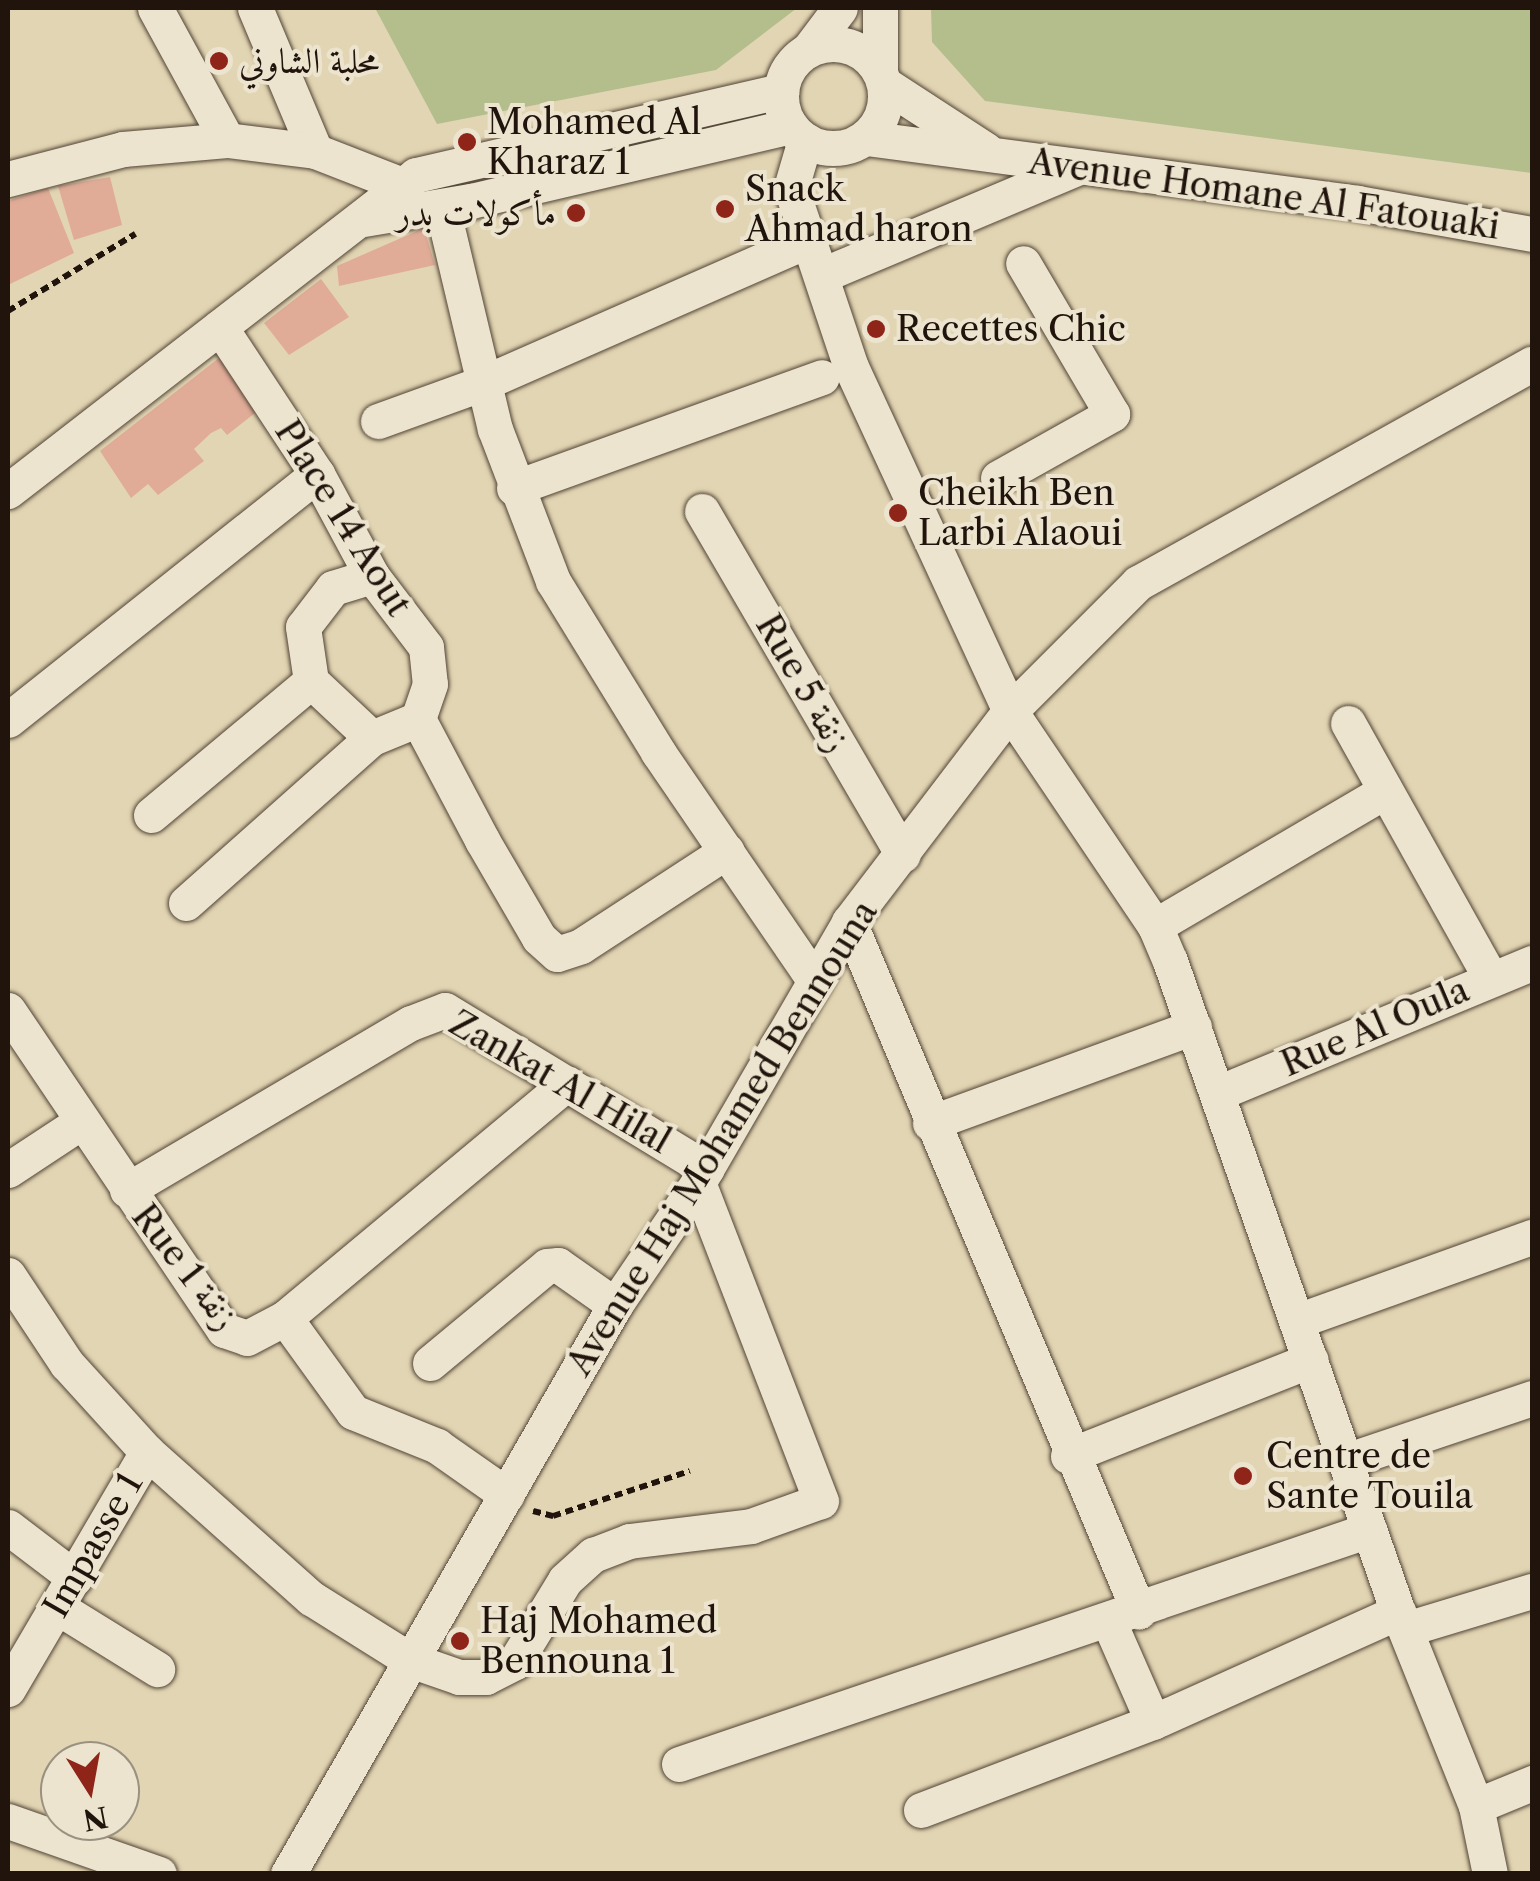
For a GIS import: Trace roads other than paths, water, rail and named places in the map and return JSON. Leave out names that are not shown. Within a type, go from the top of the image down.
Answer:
[{"type":"street","points":[[156,8],[227,140]]},
{"type":"street","points":[[255,8],[315,151]]},
{"type":"street","points":[[840,8],[810,49],[785,74],[781,91],[798,133],[790,183],[851,367],[1010,711],[1155,926],[1218,1093],[1348,1460],[1369,1530],[1476,1806],[1490,1874]]},
{"type":"street","points":[[8,491],[362,219],[418,202],[798,133],[835,148],[866,138],[879,123],[883,77],[880,8]]},
{"type":"street","points":[[810,49],[847,45],[883,77]]},
{"type":"street","name":"Avenue Homane Al Fatouaki","points":[[883,77],[995,155]]},
{"type":"street","points":[[418,202],[462,160],[781,91]]},
{"type":"street","name":"Avenue Homane Al Fatouaki","points":[[866,138],[1084,165],[1532,234]]},
{"type":"street","points":[[11,171],[123,150],[227,140],[315,151],[418,202],[483,384],[514,488],[552,581],[598,660],[816,980]]},
{"type":"street","points":[[822,275],[1084,165]]},
{"type":"street","points":[[378,422],[483,384],[808,240]]},
{"type":"street","points":[[998,478],[1112,414],[1024,263]]},
{"type":"street","name":"Place 14 Aout","points":[[220,327],[316,474],[372,576],[426,647],[430,684],[418,719]]},
{"type":"street","name":"Avenue Haj Mohamed Bennouna","points":[[288,1874],[615,1305],[702,1176],[849,922],[1010,711],[1138,583],[1532,364]]},
{"type":"street","points":[[514,488],[822,377]]},
{"type":"street","points":[[8,720],[316,474]]},
{"type":"street","name":"Rue 5 زنقة","points":[[702,511],[902,855]]},
{"type":"street","points":[[372,576],[332,588],[302,627],[311,681],[372,738]]},
{"type":"street","points":[[151,815],[311,681]]},
{"type":"street","points":[[186,903],[372,738],[418,719],[491,856],[540,938],[557,954],[581,946],[727,850]]},
{"type":"street","points":[[1348,723],[1491,979]]},
{"type":"street","points":[[1155,926],[1385,792]]},
{"type":"street","points":[[849,922],[1068,1456],[1124,1617],[1153,1722]]},
{"type":"street","name":"Rue Al Oula","points":[[1218,1093],[1532,962]]},
{"type":"street","name":"Rue 1 زنقة","points":[[8,1010],[127,1190],[230,1335],[254,1336],[285,1318],[353,1412],[437,1446],[504,1499]]},
{"type":"street","name":"Zankat Al Hilal","points":[[127,1190],[411,1022],[451,1012],[567,1083],[702,1176]]},
{"type":"street","points":[[930,1122],[1194,1027]]},
{"type":"street","points":[[285,1318],[567,1083]]},
{"type":"street","points":[[8,1170],[81,1122]]},
{"type":"street","points":[[8,1275],[68,1364],[147,1452],[311,1598],[410,1660],[459,1677],[495,1675],[515,1662],[565,1580],[594,1555],[629,1541],[751,1526],[821,1501],[702,1176]]},
{"type":"street","points":[[1297,1321],[1532,1237]]},
{"type":"street","points":[[430,1363],[547,1266],[558,1265],[615,1305]]},
{"type":"street","points":[[1068,1456],[1312,1360]]},
{"type":"street","points":[[1348,1460],[1532,1398]]},
{"type":"street","name":"Impasse 1","points":[[8,1689],[147,1452]]},
{"type":"street","points":[[8,1527],[66,1592],[157,1669]]},
{"type":"street","points":[[679,1764],[875,1693],[1124,1617],[1369,1530]]},
{"type":"street","points":[[922,1810],[1153,1722],[1402,1620],[1532,1590]]},
{"type":"street","points":[[1476,1806],[1532,1783]]},
{"type":"street","points":[[8,1820],[113,1867],[160,1874]]},
{"type":"place","name":"محلبة الشاوني","points":[[219,61]]},
{"type":"place","name":"Mohamed Al Kharaz 1","points":[[467,142]]},
{"type":"place","name":"Snack Ahmad haron","points":[[725,209]]},
{"type":"place","name":"مأكولات بدر","points":[[576,213]]},
{"type":"place","name":"Recettes Chic","points":[[876,329]]},
{"type":"place","name":"Cheikh Ben Larbi Alaoui","points":[[898,513]]},
{"type":"place","name":"Centre de Sante Touila","points":[[1243,1476]]},
{"type":"place","name":"Haj Mohamed Bennouna 1","points":[[460,1641]]}]
